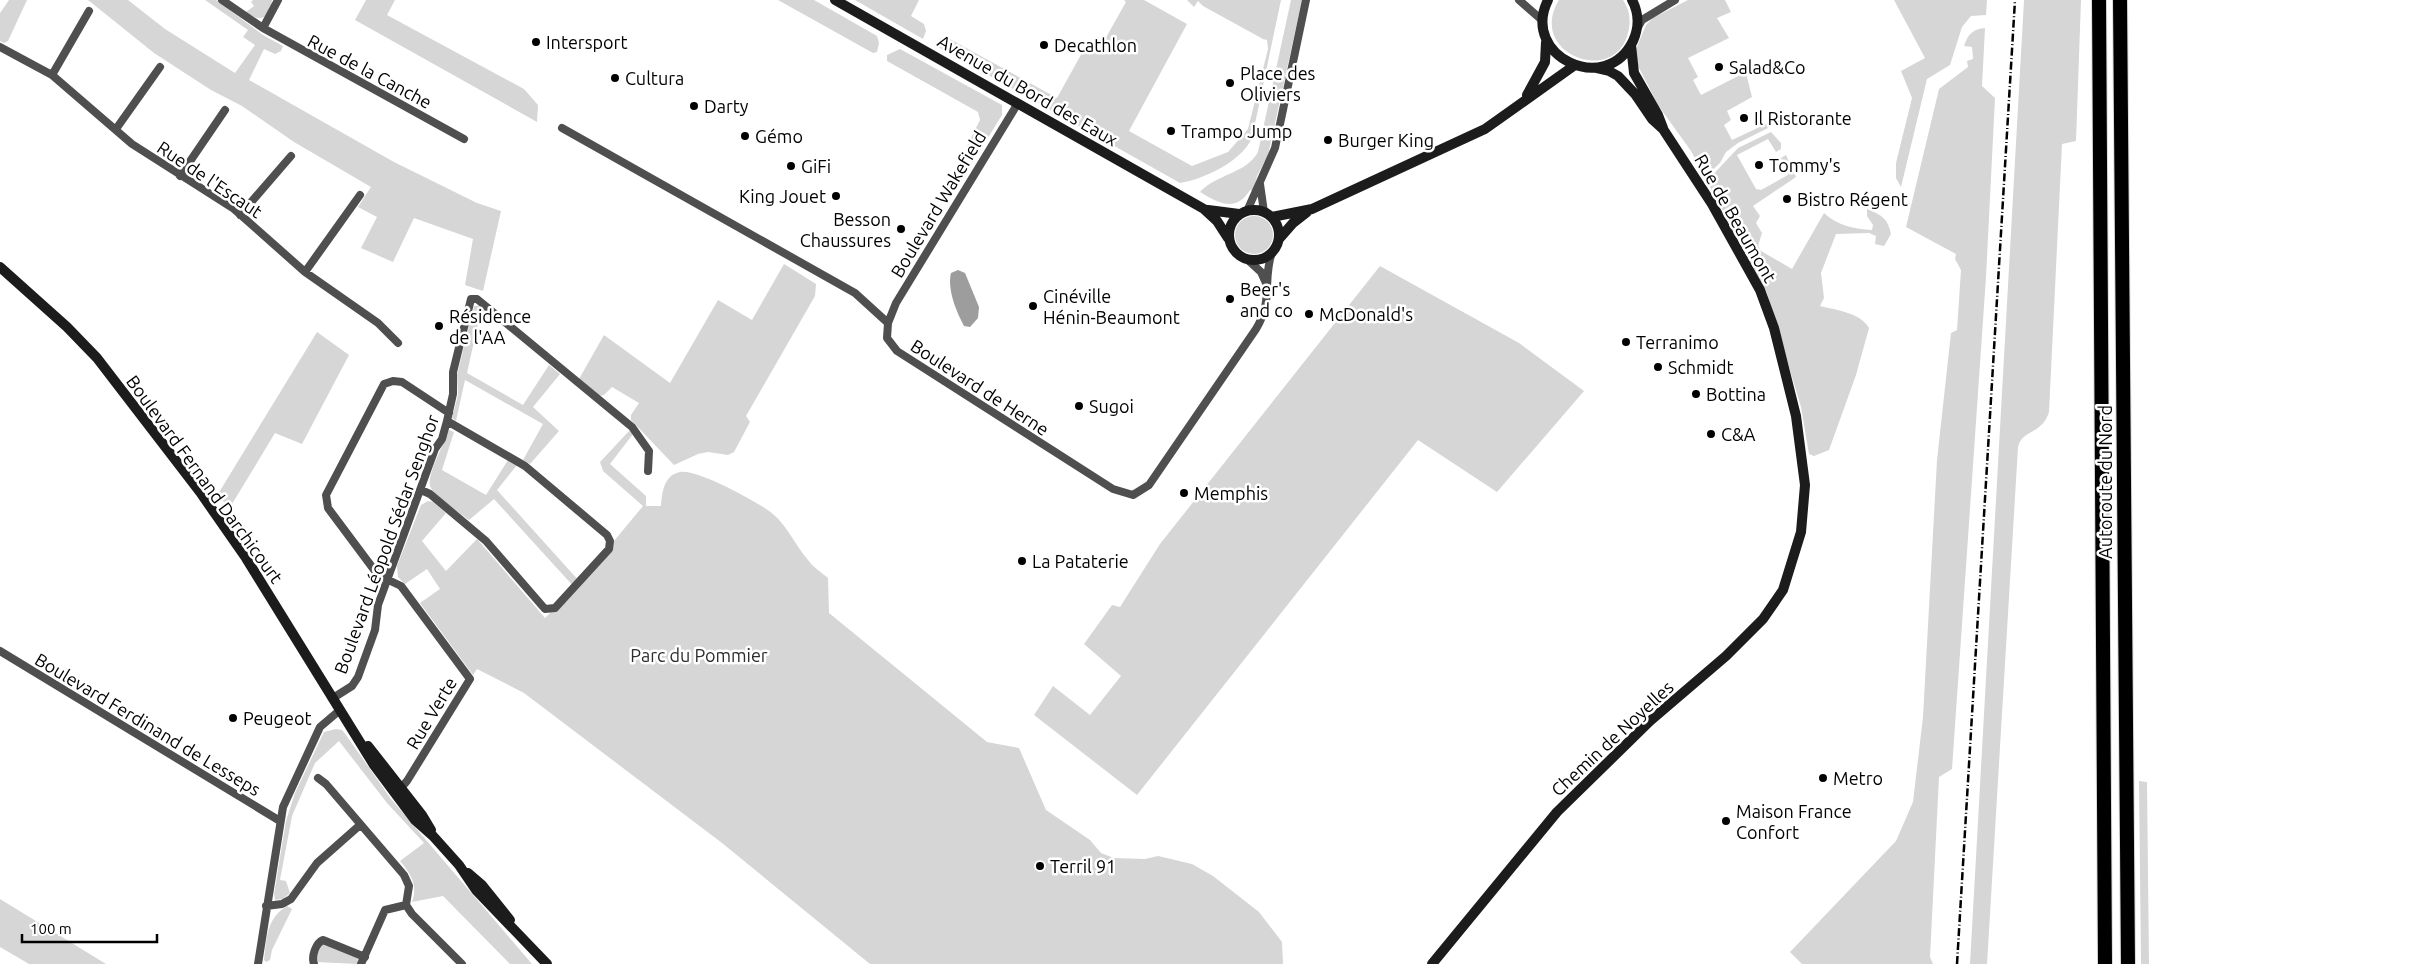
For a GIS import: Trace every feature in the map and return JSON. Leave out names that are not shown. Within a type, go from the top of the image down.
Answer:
[{"type":"highway","name":"Autoroute du Nord","points":[[2099,0],[2106,964]]},
{"type":"highway","name":"Autoroute du Nord","points":[[2120,0],[2128,964]]},
{"type":"street","name":"Rue de la Canche","points":[[222,0],[263,28],[464,139]]},
{"type":"street","points":[[263,28],[278,0]]},
{"type":"street","name":"Avenue du Bord des Eaux","points":[[835,0],[1204,209],[1220,214],[1243,213]]},
{"type":"street","points":[[1267,285],[1260,272],[1248,260],[1235,252],[1228,238],[1230,225],[1243,213],[1275,148],[1306,0]]},
{"type":"street","points":[[1520,0],[1543,20]]},
{"type":"street","points":[[1522,103],[1545,62],[1546,38],[1543,20],[1548,0]]},
{"type":"street","points":[[1632,0],[1637,12],[1637,29]]},
{"type":"street","points":[[1596,68],[1616,60],[1631,45],[1642,20],[1675,0]]},
{"type":"street","points":[[52,75],[89,11]]},
{"type":"street","points":[[1248,260],[1261,259],[1272,252],[1279,239],[1293,223],[1312,209],[1485,129],[1574,65],[1563,59],[1553,50],[1546,38]]},
{"type":"street","name":"Rue de Beaumont","points":[[1631,45],[1634,73],[1658,115],[1664,130],[1712,204],[1745,260],[1760,290],[1774,328],[1791,394],[1800,445],[1805,485],[1800,532]]},
{"type":"street","name":"Rue de l'Escaut","points":[[0,47],[52,75],[132,144],[240,214],[305,272],[378,323],[398,344]]},
{"type":"street","name":"Rue de Beaumont","points":[[1574,65],[1609,71],[1618,76],[1635,94],[1652,119],[1664,130]]},
{"type":"street","points":[[116,129],[160,67]]},
{"type":"street","name":"Boulevard Wakefield","points":[[888,323],[898,298],[1018,103]]},
{"type":"street","points":[[180,176],[225,110]]},
{"type":"street","points":[[562,128],[855,293],[888,323]]},
{"type":"street","points":[[240,214],[291,156]]},
{"type":"street","points":[[1260,180],[1268,214],[1277,224],[1279,239]]},
{"type":"street","points":[[305,272],[360,195]]},
{"type":"street","name":"Avenue du Bord des Eaux","points":[[1204,209],[1217,221],[1228,238]]},
{"type":"street","points":[[1243,213],[1268,214],[1312,209]]},
{"type":"street","name":"Boulevard de Herne","points":[[888,323],[887,338],[897,351],[1113,490],[1132,495],[1144,490],[1154,478],[1256,329],[1266,308],[1268,271],[1272,252]]},
{"type":"street","name":"Boulevard Fernand Darchicourt","points":[[0,267],[73,333],[97,358],[246,558],[340,710],[356,732],[382,761],[398,791],[422,815],[434,836],[459,865],[482,885],[500,905],[517,931],[547,964]]},
{"type":"street","name":"Boulevard Léopold Sédar Senghor","points":[[333,698],[352,686],[358,677],[375,630],[377,609],[447,422],[454,394],[452,372],[469,302],[475,298],[486,305],[527,342],[632,427],[649,451],[648,471]]},
{"type":"street","points":[[388,579],[376,573],[328,508],[326,495],[382,387],[387,382],[402,382],[449,413]]},
{"type":"street","points":[[421,490],[430,494],[486,541],[545,609],[555,608],[610,549],[608,535],[536,474],[447,422]]},
{"type":"street","name":"Chemin de Noyelles","points":[[1432,964],[1557,812],[1650,721],[1726,656],[1763,619],[1784,590],[1800,532]]},
{"type":"street","name":"Rue Verte","points":[[388,579],[401,586],[470,679],[398,791]]},
{"type":"street","name":"Boulevard Ferdinand de Lesseps","points":[[0,651],[280,821]]},
{"type":"street","points":[[258,964],[280,821],[285,802],[320,727],[340,710]]},
{"type":"street","points":[[318,778],[326,784],[407,879],[409,890],[406,905],[412,914],[462,964]]},
{"type":"street","points":[[266,906],[282,904],[291,900],[317,863],[360,825]]},
{"type":"street","points":[[314,964],[312,956],[319,942],[323,940],[363,960],[385,910],[406,905]]},
{"type":"green space","points":[[9,0],[27,0],[8,41],[4,43],[0,41],[0,13]]},
{"type":"green space","points":[[88,0],[128,0],[165,29],[235,73],[255,45],[243,37],[248,30],[205,0],[216,0],[263,35],[283,46],[281,51],[275,54],[264,49],[249,80],[394,162],[477,203],[501,211],[483,291],[465,285],[473,239],[414,218],[393,262],[361,248],[377,217],[358,207],[371,187],[294,142],[242,106],[211,90],[154,53]]},
{"type":"green space","points":[[253,0],[272,0],[267,15],[260,18],[246,12],[254,6],[251,2]]},
{"type":"green space","points":[[366,0],[395,0],[387,15],[524,89],[538,105],[537,122],[355,20]]},
{"type":"green space","points":[[778,0],[814,0],[877,36],[879,43],[877,52],[873,53]]},
{"type":"green space","points":[[855,0],[919,0],[911,16],[924,24],[926,31],[923,39]]},
{"type":"green space","points":[[1124,0],[1144,0],[1187,24],[1129,131],[1192,166],[1228,152],[1248,129],[1268,49],[1267,40],[1203,6],[1198,1],[1194,7],[1187,0],[1281,0],[1252,138],[1247,147],[1231,162],[1200,178],[1180,183],[935,45],[940,38],[948,38],[1057,98],[1088,42],[1100,48],[1126,2]]},
{"type":"green space","points":[[1291,0],[1302,0],[1268,155],[1257,176],[1253,191],[1250,190],[1239,202],[1233,204],[1213,200],[1200,192],[1214,181],[1239,170],[1253,159],[1258,152]]},
{"type":"green space","points":[[1559,0],[1623,0],[1629,16],[1629,24],[1628,33],[1620,49],[1607,58],[1592,61],[1576,57],[1563,48],[1554,36],[1552,19]]},
{"type":"green space","points":[[1688,0],[1725,0],[1731,12],[1717,18],[1729,38],[1688,58],[1698,77],[1693,80],[1701,95],[1748,71],[1747,77],[1752,97],[1727,111],[1731,120],[1724,125],[1732,140],[1766,124],[1768,128],[1738,143],[1726,152],[1720,163],[1705,177],[1691,151],[1658,105],[1637,64],[1636,49],[1646,25],[1653,18]]},
{"type":"green space","points":[[1894,0],[1987,0],[1986,15],[1971,16],[1962,27],[1950,65],[1927,79],[1901,187],[1896,178],[1896,163],[1912,98],[1901,71],[1925,58]]},
{"type":"green space","points":[[2024,0],[2081,0],[2076,141],[2062,144],[2049,412],[2042,425],[2024,437],[2018,447],[1987,964],[1970,964]]},
{"type":"green space","points":[[1985,28],[1982,86],[1995,98],[1986,277],[1952,769],[1939,777],[1930,957],[1933,964],[1802,964],[1790,952],[1896,841],[1913,802],[1923,717],[1937,460],[1951,333],[1957,330],[1961,270],[1955,259],[1956,254],[1906,227],[1939,89],[1968,67],[1967,61],[1973,59],[1972,47],[1964,46],[1969,35],[1974,31]]},
{"type":"green space","points":[[900,49],[1002,105],[1002,115],[976,157],[970,157],[966,148],[980,120],[978,112],[887,61],[887,55]]},
{"type":"green space","points":[[1771,132],[1781,143],[1781,149],[1776,152],[1768,139],[1737,155],[1756,189],[1761,190],[1788,175],[1781,158],[1786,155],[1796,177],[1753,206],[1760,216],[1756,223],[1762,233],[1758,246],[1761,251],[1792,269],[1824,213],[1846,226],[1872,230],[1873,225],[1867,216],[1867,209],[1884,218],[1891,234],[1884,246],[1875,244],[1876,236],[1869,233],[1836,234],[1821,273],[1824,298],[1820,306],[1854,316],[1869,328],[1856,375],[1829,450],[1814,456],[1809,454],[1801,407],[1767,293],[1707,181],[1738,148]]},
{"type":"green space","points":[[1254,216],[1267,222],[1273,235],[1267,248],[1254,254],[1241,248],[1235,235],[1241,222]]},
{"type":"green space","points":[[784,264],[816,284],[815,296],[746,416],[750,422],[734,452],[728,455],[708,452],[698,454],[674,465],[631,420],[631,415],[639,403],[612,387],[604,395],[599,396],[579,379],[604,335],[670,383],[718,300],[752,320]]},
{"type":"green space","points":[[1380,266],[1519,343],[1584,391],[1497,492],[1418,440],[1137,795],[1034,715],[1053,686],[1090,715],[1121,676],[1084,644],[1112,605],[1120,607],[1160,544]]},
{"type":"green space","points":[[474,306],[479,306],[492,317],[486,324],[479,319],[467,373],[523,405],[549,365],[560,374],[533,407],[559,431],[530,464],[523,460],[543,424],[465,380],[456,421],[452,418],[458,395],[457,375]]},
{"type":"green space","points":[[317,332],[349,355],[302,444],[275,433],[229,509],[218,494]]},
{"type":"green space","name":"Parc du Pommier","points":[[449,430],[454,432],[442,470],[486,495],[508,460],[517,465],[497,490],[580,582],[643,506],[603,471],[600,462],[629,431],[633,434],[610,464],[646,496],[646,506],[661,506],[663,490],[667,480],[680,472],[688,472],[713,481],[766,509],[783,525],[810,563],[828,578],[829,613],[987,742],[1019,748],[1046,810],[1090,840],[1101,853],[1114,858],[1145,859],[1158,856],[1192,864],[1213,876],[1259,912],[1282,942],[1283,964],[870,964],[722,843],[524,693],[477,669],[473,675],[420,603],[440,589],[427,569],[405,584],[398,577],[397,566],[421,505],[428,501],[433,502],[446,513],[422,541],[446,571],[477,539],[545,618],[575,588],[494,499],[469,520],[432,490],[430,486],[431,474]]},
{"type":"green space","points":[[336,729],[342,730],[391,799],[532,964],[510,964],[443,896],[412,902],[414,885],[407,870],[400,861],[424,843],[387,803],[339,741],[315,763],[292,816],[280,880],[286,881],[290,893],[283,899],[275,900],[274,894],[286,821],[295,793],[324,732]]},
{"type":"green space","points":[[2139,781],[2147,782],[2149,964],[2141,964]]},
{"type":"green space","points":[[0,899],[106,964],[29,964],[0,947]]},
{"type":"green space","points":[[287,906],[292,909],[272,950],[270,960],[266,962],[264,960],[266,944],[271,923],[280,911]]},
{"type":"green space","points":[[323,943],[361,958],[358,964],[316,962],[315,959]]},
{"type":"shaded area","points":[[958,270],[965,273],[979,307],[978,318],[970,327],[964,326],[951,293],[951,273]]},
{"type":"railway","points":[[1957,964],[2015,0]]},
{"type":"place","name":"Intersport","points":[[536,42]]},
{"type":"place","name":"Decathlon","points":[[1044,45]]},
{"type":"place","name":"Salad&Co","points":[[1719,67]]},
{"type":"place","name":"Cultura","points":[[615,78]]},
{"type":"place","name":"Place des Oliviers","points":[[1230,83]]},
{"type":"place","name":"Darty","points":[[694,106]]},
{"type":"place","name":"Il Ristorante","points":[[1744,118]]},
{"type":"place","name":"Trampo Jump","points":[[1171,131]]},
{"type":"place","name":"Gémo","points":[[745,136]]},
{"type":"place","name":"Burger King","points":[[1328,140]]},
{"type":"place","name":"Tommy's","points":[[1759,165]]},
{"type":"place","name":"GiFi","points":[[791,166]]},
{"type":"place","name":"King Jouet","points":[[836,196]]},
{"type":"place","name":"Bistro Régent","points":[[1787,199]]},
{"type":"place","name":"Besson Chaussures","points":[[901,229]]},
{"type":"place","name":"Beer's and co","points":[[1230,299]]},
{"type":"place","name":"Cinéville Hénin-Beaumont","points":[[1033,306]]},
{"type":"place","name":"McDonald's","points":[[1309,314]]},
{"type":"place","name":"Résidence de l'AA","points":[[439,326]]},
{"type":"place","name":"Terranimo","points":[[1626,342]]},
{"type":"place","name":"Schmidt","points":[[1658,367]]},
{"type":"place","name":"Bottina","points":[[1696,394]]},
{"type":"place","name":"Sugoi","points":[[1079,406]]},
{"type":"place","name":"C&A","points":[[1711,434]]},
{"type":"place","name":"Memphis","points":[[1184,493]]},
{"type":"place","name":"La Pataterie","points":[[1022,561]]},
{"type":"place","name":"Peugeot","points":[[233,718]]},
{"type":"place","name":"Metro","points":[[1823,778]]},
{"type":"place","name":"Maison France Confort","points":[[1726,821]]},
{"type":"place","name":"Terril 91","points":[[1040,866]]}]
